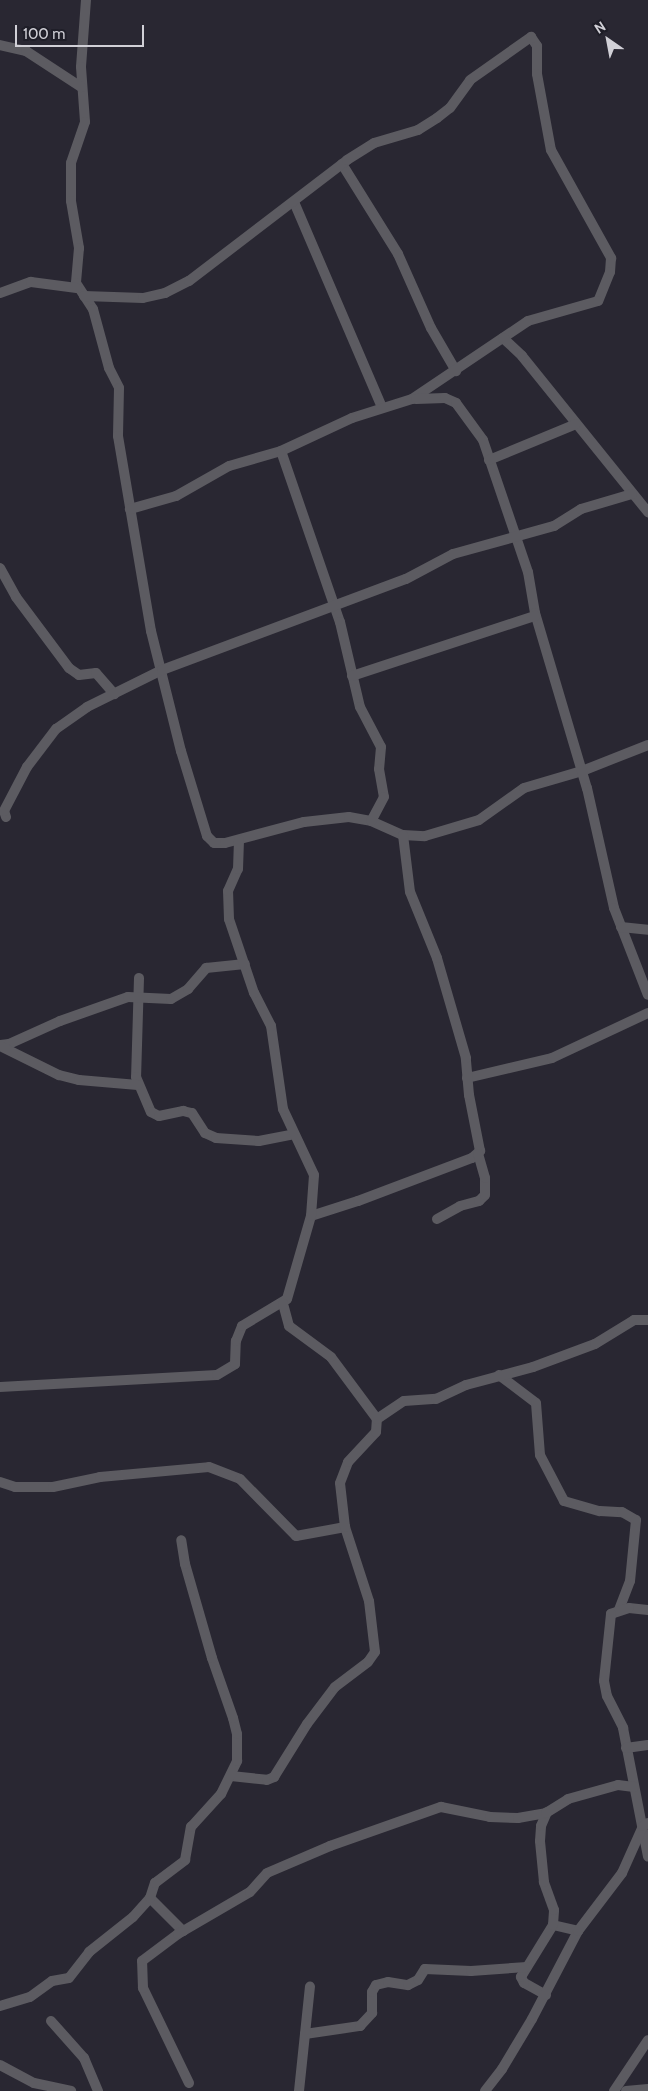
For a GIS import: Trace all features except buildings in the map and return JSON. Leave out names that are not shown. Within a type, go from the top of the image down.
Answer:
[{"type":"street","points":[[86,0],[81,87],[85,122],[71,163],[71,201],[78,248],[76,265],[81,292],[95,316],[109,368],[119,388],[118,436],[152,631],[181,751],[207,836],[218,844],[323,818],[349,817],[371,821],[403,835],[425,836],[453,830],[484,817],[524,788],[582,771],[648,745]]},
{"type":"street","points":[[0,294],[31,282],[56,283],[81,292],[128,299],[165,293],[205,270],[342,164],[374,143],[428,125],[450,108],[463,87],[477,75],[504,54],[533,38],[551,150],[608,251],[610,272],[601,296],[594,303],[528,321],[412,399]]},
{"type":"street","points":[[0,45],[26,51],[81,87]]},
{"type":"street","points":[[342,164],[398,254],[431,328],[456,371]]},
{"type":"street","points":[[294,202],[382,407]]},
{"type":"street","points":[[56,283],[66,278],[76,265]]},
{"type":"street","points":[[503,338],[522,356],[648,512]]},
{"type":"street","points":[[438,383],[445,398]]},
{"type":"street","points":[[130,509],[176,496],[229,466],[281,451],[382,407],[412,399],[445,398],[456,403],[471,420],[483,440],[528,572],[536,616],[582,771],[610,893],[621,927],[648,995]]},
{"type":"street","points":[[489,460],[576,424]]},
{"type":"street","points":[[281,451],[346,644],[360,707],[383,755],[379,769],[384,797],[371,821]]},
{"type":"street","points":[[6,817],[4,811],[27,767],[56,729],[86,707],[162,670],[333,604],[406,579],[453,554],[554,526],[581,509],[632,494]]},
{"type":"street","points":[[0,568],[16,597],[69,668],[79,675],[96,673],[114,694]]},
{"type":"street","points":[[352,676],[536,616]]},
{"type":"street","points":[[403,835],[410,892],[437,958],[464,1048],[467,1078],[479,1142],[478,1154],[485,1178],[485,1195],[479,1201],[436,1219]]},
{"type":"street","points":[[240,840],[238,869],[228,891],[228,904],[254,993],[270,1026],[282,1101],[294,1134],[313,1170],[310,1216],[283,1304],[289,1326],[331,1357],[377,1419]]},
{"type":"street","points":[[621,927],[648,930]]},
{"type":"street","points":[[0,1045],[9,1044],[80,1014],[139,996],[172,999],[188,989],[206,968],[245,964]]},
{"type":"street","points":[[139,978],[135,1035],[138,1085],[150,1112],[158,1116],[183,1111],[192,1113],[205,1133],[216,1138],[259,1141],[294,1134]]},
{"type":"street","points":[[467,1078],[552,1058],[648,1013]]},
{"type":"street","points":[[0,1045],[59,1075],[79,1080],[138,1085]]},
{"type":"street","points":[[310,1216],[358,1202],[478,1154]]},
{"type":"street","points":[[0,1387],[217,1375],[234,1364],[242,1326],[283,1304]]},
{"type":"street","points":[[231,1776],[267,1780],[274,1777],[307,1724],[335,1687],[373,1657],[376,1642],[368,1601],[345,1527],[340,1483],[342,1474],[352,1456],[374,1436],[377,1419],[404,1401],[441,1398],[499,1375],[574,1353],[634,1320],[648,1320]]},
{"type":"street","points":[[499,1375],[536,1403],[540,1455],[564,1501],[592,1509],[622,1512],[636,1520],[630,1581],[619,1609],[609,1617],[604,1681],[607,1696],[623,1728],[634,1787],[645,1825],[648,1857]]},
{"type":"street","points":[[0,1482],[15,1487],[54,1487],[100,1477],[209,1468],[240,1479],[296,1536],[345,1527]]},
{"type":"street","points":[[0,2006],[30,1998],[52,1981],[69,1978],[89,1952],[134,1917],[150,1898],[156,1883],[185,1860],[191,1827],[216,1802],[231,1776],[238,1756],[237,1734],[185,1564],[181,1540]]},
{"type":"street","points":[[619,1609],[648,1610]]},
{"type":"street","points":[[626,1748],[648,1745]]},
{"type":"street","points":[[189,2084],[146,1998],[140,1971],[144,1958],[183,1931],[250,1892],[270,1872],[330,1846],[441,1807],[508,1819],[547,1812],[568,1799],[618,1785],[634,1787]]},
{"type":"street","points":[[546,1995],[523,1982],[521,1977],[553,1925],[554,1910],[544,1882],[540,1841],[540,1826],[547,1812]]},
{"type":"street","points":[[485,2091],[502,2069],[546,1995],[578,1931],[622,1872],[645,1825]]},
{"type":"street","points":[[150,1898],[183,1931]]},
{"type":"street","points":[[553,1925],[578,1931]]},
{"type":"street","points":[[305,2034],[355,2028],[366,2022],[373,2008],[374,1987],[379,1983],[408,1985],[418,1980],[427,1968],[471,1971],[527,1967]]},
{"type":"street","points":[[299,2091],[310,1988]]},
{"type":"street","points":[[51,2021],[84,2058],[98,2091]]},
{"type":"street","points":[[614,2091],[648,2040]]},
{"type":"street","points":[[0,2065],[34,2083],[71,2091]]},
{"type":"street","points":[[626,2091],[648,2089]]}]
